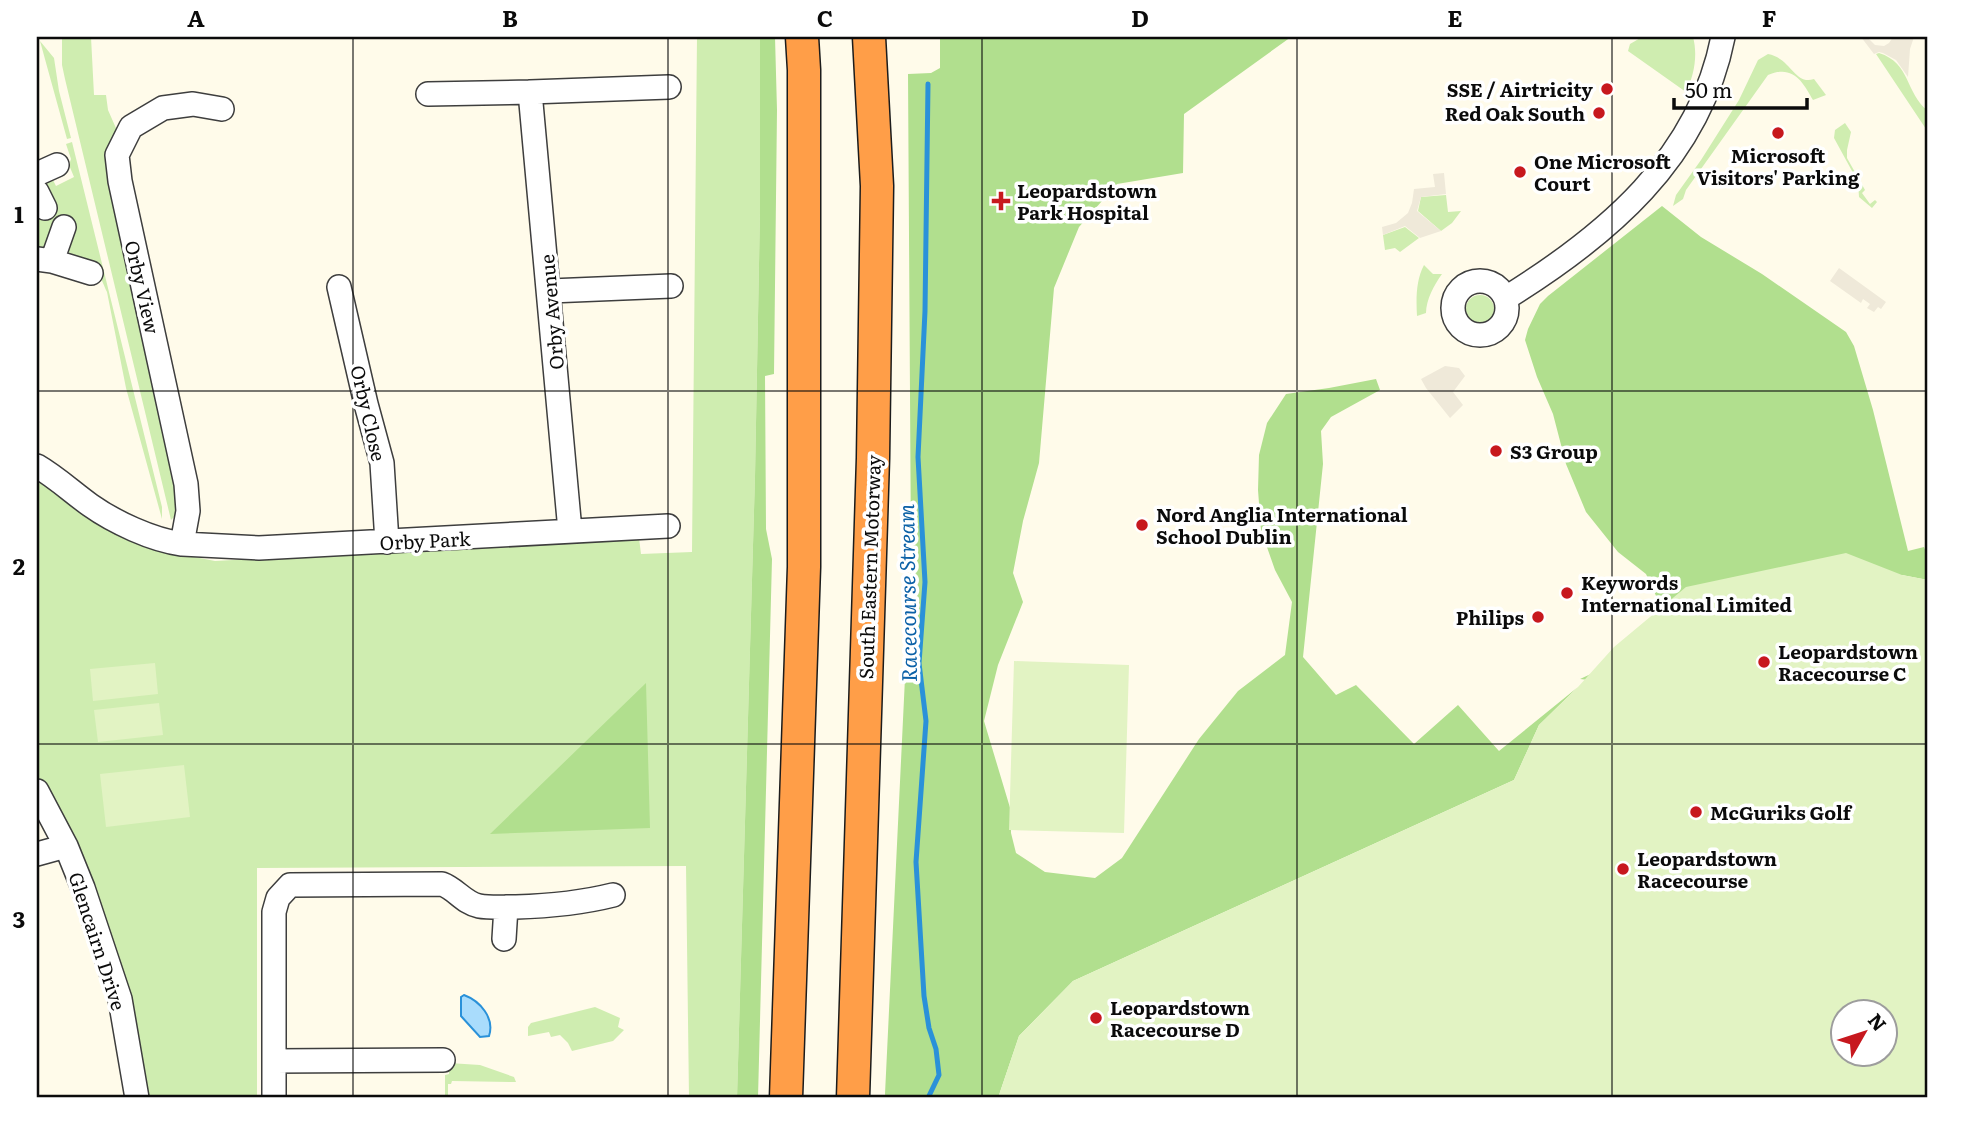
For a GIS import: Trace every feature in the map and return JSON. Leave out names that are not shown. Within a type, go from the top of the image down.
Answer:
[{"type":"highway","points":[[786,1098],[804,567],[802,37]]},
{"type":"highway","name":"South Eastern Motorway","points":[[853,1098],[873,458],[877,186],[869,37]]},
{"type":"street","points":[[1506,298],[1593,238],[1620,214],[1657,173],[1678,146],[1700,107],[1723,37]]},
{"type":"street","points":[[428,94],[668,87]]},
{"type":"street","name":"Orby Avenue","points":[[530,92],[570,531]]},
{"type":"street","name":"Orby View","points":[[182,544],[188,511],[186,484],[120,181],[117,155],[131,127],[163,108],[193,104],[222,109]]},
{"type":"street","points":[[64,227],[44,260],[90,273]]},
{"type":"street","points":[[550,291],[671,286]]},
{"type":"street","name":"Orby Close","points":[[339,287],[382,463],[387,542]]},
{"type":"street","name":"Orby Park","points":[[37,466],[54,475],[91,506],[126,526],[172,543],[182,544],[259,548],[667,526]]},
{"type":"street","name":"Glencairn Drive","points":[[37,791],[66,846],[83,888],[120,999],[137,1098]]},
{"type":"street","points":[[37,854],[66,846]]},
{"type":"street","points":[[274,1098],[274,912],[278,898],[290,885],[442,884],[451,887],[468,902],[478,906],[506,907],[569,904],[613,895]]},
{"type":"street","points":[[505,939],[506,907]]},
{"type":"street","points":[[274,1061],[443,1060]]},
{"type":"green space","points":[[62,37],[91,37],[94,95],[106,95],[108,110],[119,135],[179,470],[179,512],[171,520],[65,79]]},
{"type":"green space","points":[[697,37],[760,37],[755,476],[737,1098],[689,1098],[686,866],[257,868],[257,1098],[148,1098],[134,1015],[104,914],[69,829],[37,775],[37,480],[87,516],[144,547],[215,561],[639,538],[641,554],[692,552]]},
{"type":"green space","points":[[760,37],[775,37],[777,110],[774,374],[765,376],[766,529],[772,559],[758,1098],[737,1098],[755,476]]},
{"type":"green space","points":[[940,37],[1291,37],[1184,114],[1183,173],[1117,184],[1079,227],[1054,288],[1039,463],[1023,521],[1013,573],[1023,602],[998,665],[984,721],[1011,811],[1011,833],[1016,853],[1045,872],[1095,878],[1122,858],[1199,739],[1238,691],[1285,655],[1292,602],[1275,570],[1261,530],[1258,490],[1259,455],[1267,423],[1286,394],[1376,379],[1380,390],[1331,417],[1321,431],[1323,464],[1303,657],[1336,695],[1356,685],[1414,744],[1458,705],[1499,751],[1578,687],[1539,725],[1514,780],[1073,981],[1019,1036],[998,1098],[886,1098],[885,1094],[911,553],[908,74],[931,73],[940,68]]},
{"type":"green space","points":[[1642,37],[1693,37],[1694,65],[1686,92],[1628,51],[1630,44]]},
{"type":"green space","points":[[40,41],[54,58],[71,138],[67,139]]},
{"type":"green space","points":[[1879,53],[1903,71],[1915,96],[1928,111],[1928,132],[1876,54]]},
{"type":"green space","points":[[1768,54],[1782,61],[1802,79],[1814,79],[1826,95],[1813,100],[1801,81],[1791,73],[1777,72],[1768,75],[1686,190],[1683,199],[1673,206],[1676,195],[1739,100],[1758,60]]},
{"type":"green space","points":[[1845,123],[1851,132],[1847,158],[1865,190],[1862,193],[1870,204],[1875,200],[1877,202],[1872,208],[1859,197],[1858,182],[1834,138],[1835,130]]},
{"type":"green space","points":[[72,142],[162,507],[162,519],[126,388],[107,292],[98,272],[71,254],[67,246],[37,249],[37,208],[45,186],[44,180],[50,174],[56,186],[74,177],[66,144]]},
{"type":"green space","points":[[1446,195],[1448,212],[1461,211],[1452,223],[1441,231],[1418,211],[1421,197]]},
{"type":"green space","points":[[1662,206],[1701,237],[1762,274],[1846,332],[1854,346],[1873,410],[1908,551],[1924,547],[1928,558],[1928,580],[1902,575],[1606,682],[1580,679],[1606,667],[1663,611],[1646,574],[1618,552],[1586,512],[1566,464],[1553,414],[1525,340],[1540,304],[1548,296]]},
{"type":"green space","points":[[1405,227],[1419,238],[1400,252],[1395,248],[1385,250],[1383,235]]},
{"type":"green space","points":[[1424,265],[1433,274],[1442,274],[1431,293],[1426,313],[1417,316],[1418,283]]},
{"type":"green space","points":[[1480,295],[1490,299],[1494,309],[1490,319],[1480,323],[1470,319],[1466,309],[1470,299]]},
{"type":"green space","name":"Leopardstown Racecourse","points":[[1846,553],[1902,575],[1928,580],[1928,1098],[998,1098],[1019,1036],[1073,981],[1514,780],[1539,725],[1614,647],[1686,587]]},
{"type":"green space","points":[[1014,661],[1129,665],[1124,833],[1009,830]]},
{"type":"green space","points":[[155,663],[158,694],[93,701],[90,669]]},
{"type":"green space","points":[[646,683],[650,828],[490,834]]},
{"type":"green space","points":[[159,703],[163,735],[98,742],[94,710]]},
{"type":"green space","points":[[184,765],[190,817],[106,827],[100,774]]},
{"type":"green space","points":[[595,1007],[620,1018],[618,1027],[624,1030],[613,1041],[572,1051],[560,1035],[551,1037],[549,1032],[528,1036],[531,1023]]},
{"type":"green space","points":[[449,1063],[480,1065],[514,1077],[516,1082],[452,1081],[448,1084],[448,1098],[445,1098],[445,1075],[449,1074]]},
{"type":"shaded area","points":[[1861,37],[1867,37],[1875,45],[1884,46],[1893,37],[1914,37],[1910,49],[1908,77],[1896,60],[1883,53],[1874,54]]},
{"type":"shaded area","points":[[1444,173],[1446,194],[1421,197],[1417,211],[1441,231],[1420,238],[1405,226],[1383,235],[1382,227],[1396,223],[1408,213],[1414,189],[1435,187],[1433,174]]},
{"type":"shaded area","points":[[1839,268],[1886,302],[1881,309],[1878,307],[1874,312],[1867,308],[1870,304],[1863,299],[1861,303],[1830,281]]},
{"type":"shaded area","points":[[1445,366],[1459,368],[1465,376],[1453,392],[1463,405],[1450,418],[1421,379]]},
{"type":"water","points":[[464,995],[476,1001],[485,1011],[490,1023],[489,1036],[480,1037],[461,1016],[461,997]]},
{"type":"waterway","name":"Racecourse Stream","points":[[928,84],[925,311],[918,457],[925,582],[919,663],[926,721],[916,862],[924,996],[939,1075],[928,1098]]},
{"type":"place","name":"SSE / Airtricity","points":[[1607,89]]},
{"type":"place","name":"Red Oak South","points":[[1599,113]]},
{"type":"place","name":"Microsoft Visitors' Parking","points":[[1778,133]]},
{"type":"place","name":"One Microsoft Court","points":[[1520,172]]},
{"type":"place","name":"Leopardstown Park Hospital","points":[[1001,201]]},
{"type":"place","name":"S3 Group","points":[[1496,451]]},
{"type":"place","name":"Nord Anglia International School Dublin","points":[[1142,525]]},
{"type":"place","name":"Keywords International Limited","points":[[1567,593]]},
{"type":"place","name":"Philips","points":[[1538,617]]},
{"type":"place","name":"Leopardstown Racecourse C","points":[[1764,662]]},
{"type":"place","name":"McGuriks Golf","points":[[1696,812]]},
{"type":"place","name":"Leopardstown Racecourse","points":[[1623,869]]},
{"type":"place","name":"Leopardstown Racecourse D","points":[[1096,1018]]}]
